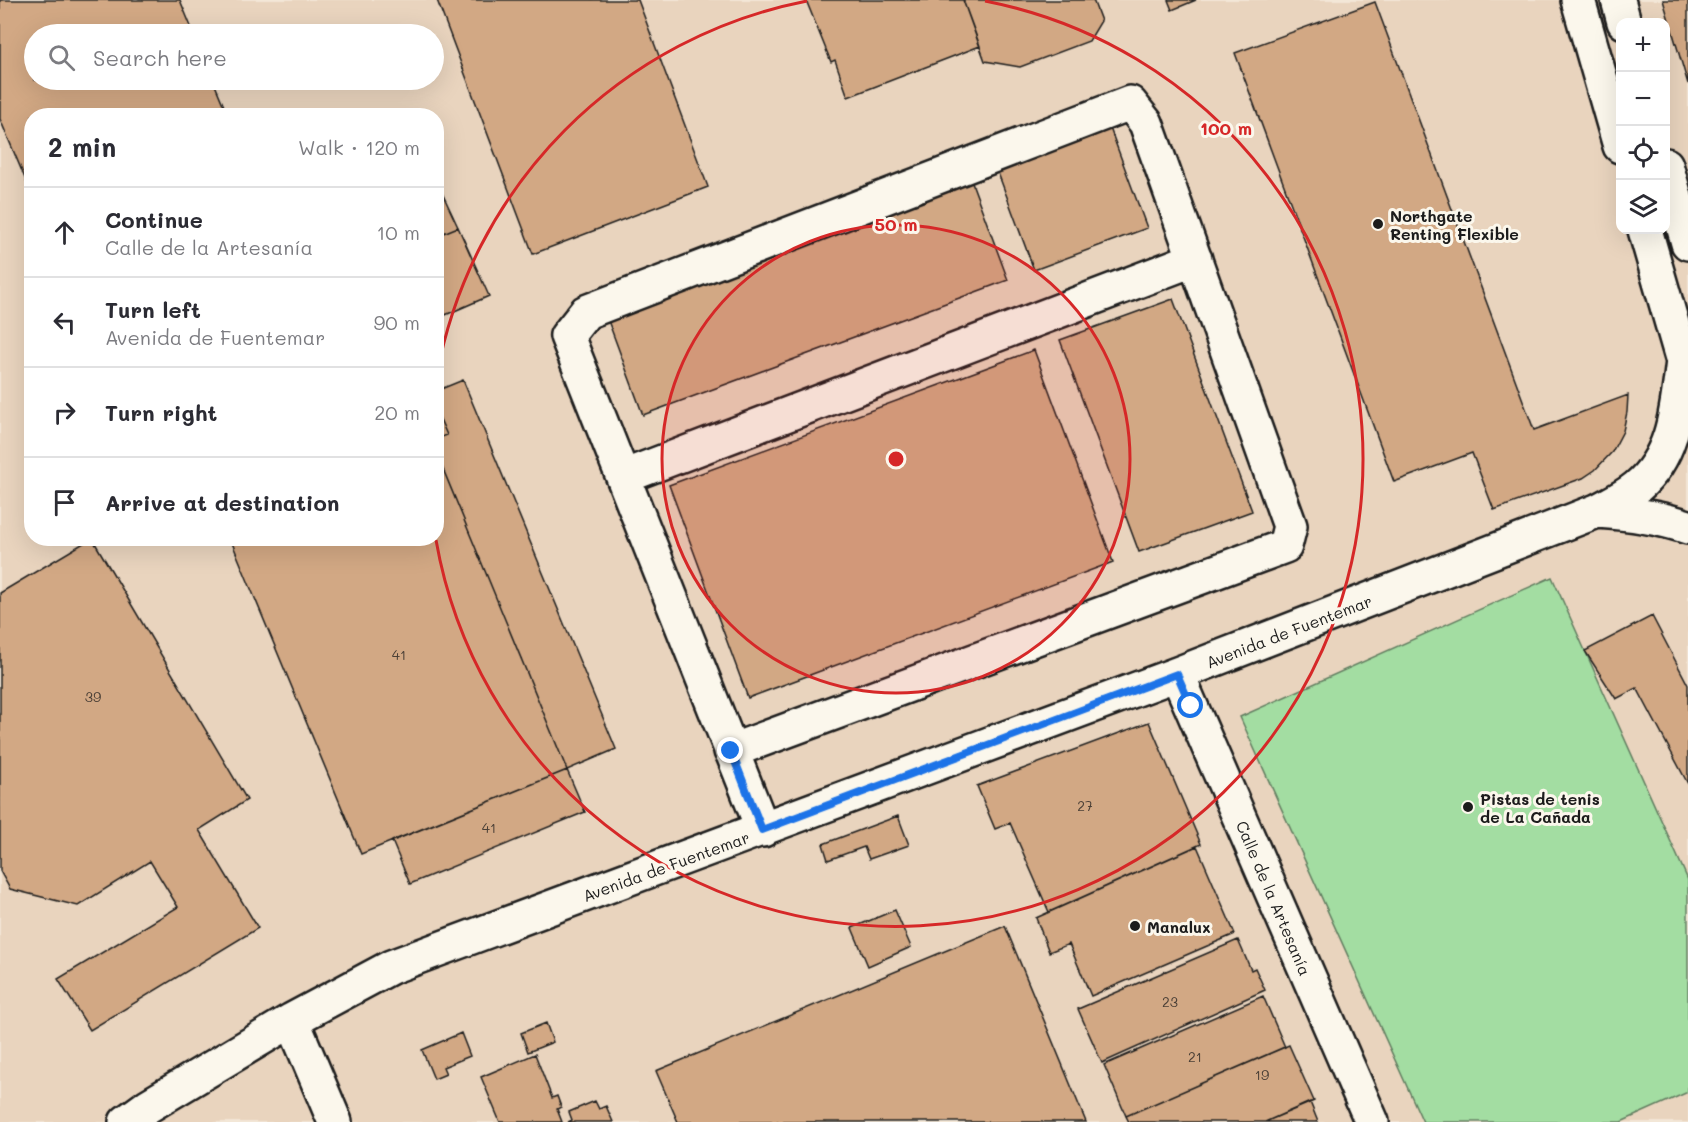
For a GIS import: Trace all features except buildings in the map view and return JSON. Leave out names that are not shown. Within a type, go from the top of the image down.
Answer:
[{"type":"street","points":[[1578,0],[1616,132]]},
{"type":"street","points":[[1618,0],[1623,18]]},
{"type":"street","points":[[731,751],[1285,546],[1290,526],[1146,123],[1130,103],[586,312],[567,336],[762,830]]},
{"type":"street","points":[[1669,180],[1688,243]]},
{"type":"street","points":[[1646,234],[1686,370]]},
{"type":"street","points":[[623,477],[1195,259]]},
{"type":"street","name":"Avenida de Fuentemar","points":[[126,1122],[148,1106],[292,1020],[391,967],[1177,674],[1597,511],[1636,488],[1660,461],[1671,438],[1686,370]]},
{"type":"street","name":"Avenida de Fuentemar","points":[[1597,511],[1633,513],[1688,527]]},
{"type":"street","name":"Calle de la Artesanía","points":[[1177,674],[1372,1122]]},
{"type":"street","points":[[292,1020],[335,1122]]},
{"type":"shaded area","points":[[0,0],[1688,0],[1688,1122],[0,1122]]},
{"type":"green space","name":"Pistas de tenis de La Cañada","points":[[1552,577],[1688,880],[1688,1092],[1621,1122],[1423,1122],[1240,717]]},
{"type":"place","name":"Northgate Renting Flexible","points":[[1378,224]]},
{"type":"place","name":"Pistas de tenis de La Cañada","points":[[1468,807]]},
{"type":"place","name":"Manalux","points":[[1135,926]]},
{"type":"route","points":[[731,751],[762,830],[1177,674],[1191,706]]}]
